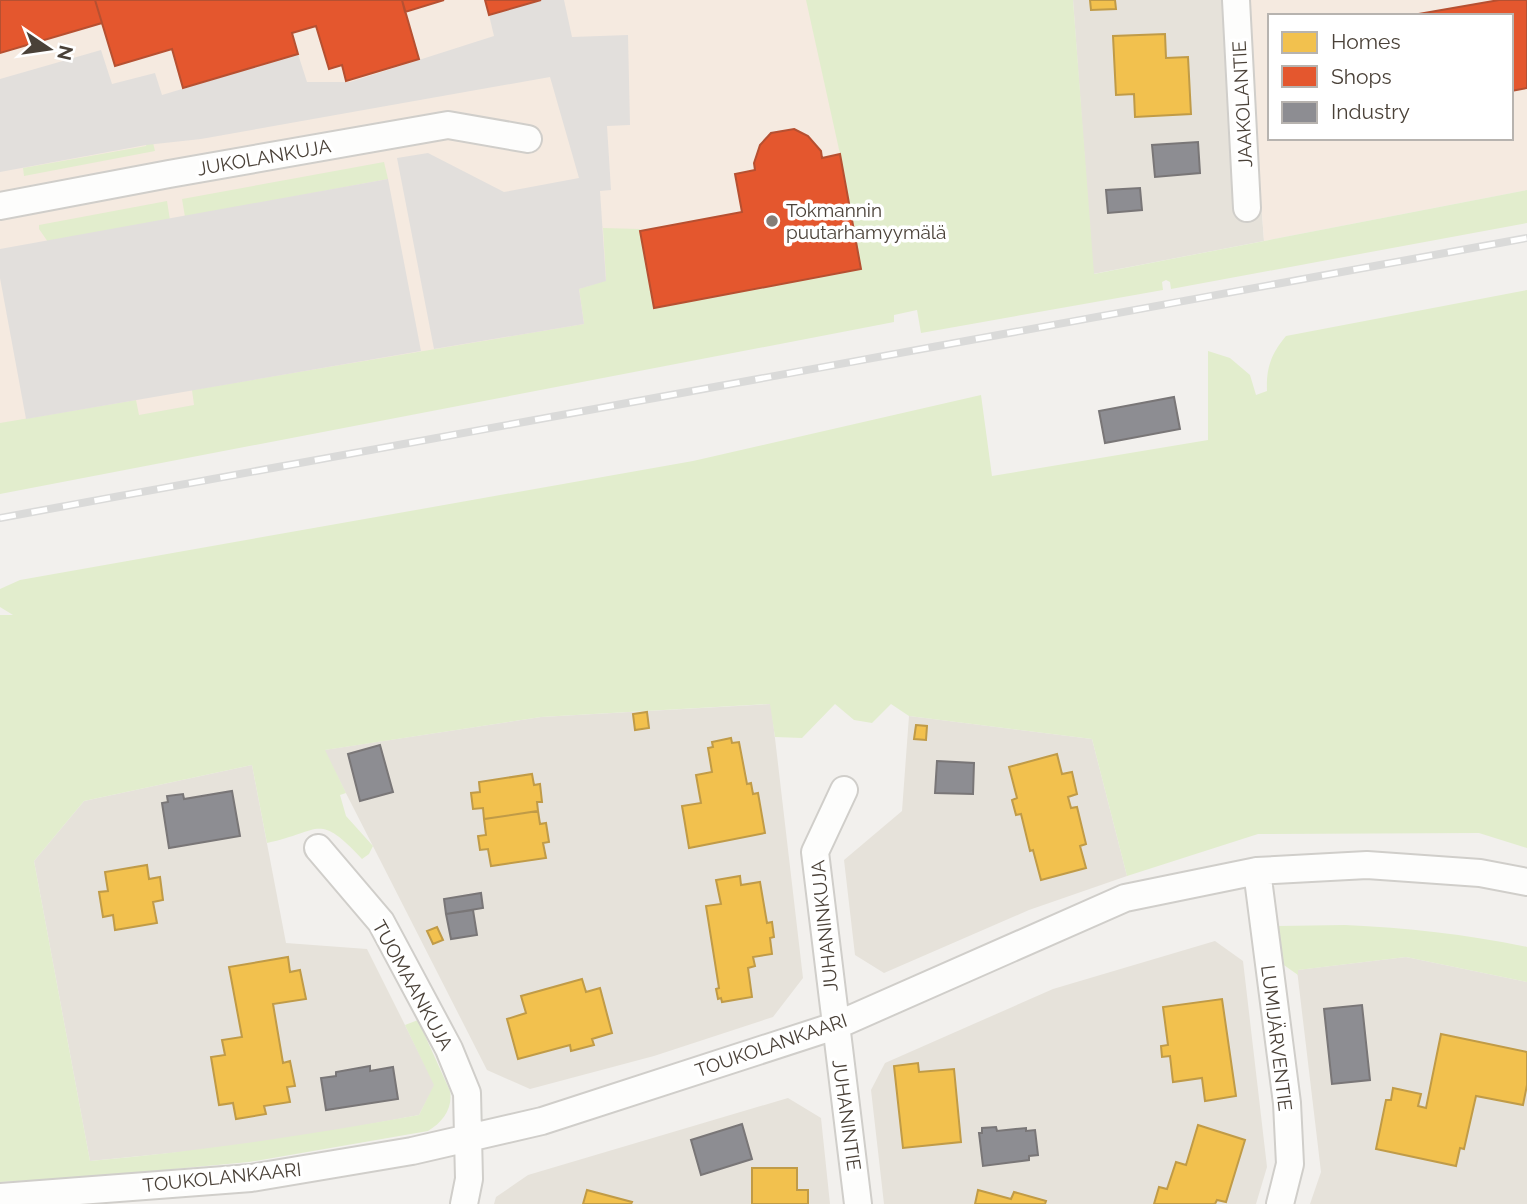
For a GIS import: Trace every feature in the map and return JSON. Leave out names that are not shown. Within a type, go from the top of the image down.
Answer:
[{"type":"street","name":"JAAKOLANTIE","points":[[1236,0],[1247,208]]},
{"type":"street","name":"JUKOLANKUJA","points":[[0,206],[448,125],[528,139]]},
{"type":"street","name":"JUHANINKUJA","points":[[835,1026],[815,852],[845,790]]},
{"type":"street","name":"TUOMAANKUJA","points":[[318,848],[381,922],[449,1049],[467,1093],[469,1179],[464,1204]]},
{"type":"street","name":"TOUKOLANKAARI","points":[[0,1197],[251,1178],[412,1151],[542,1121],[835,1026],[1125,898],[1257,872],[1367,865],[1480,873],[1527,882]]},
{"type":"street","name":"LUMIJÄRVENTIE","points":[[1257,872],[1287,1103],[1290,1164],[1280,1204]]},
{"type":"street","name":"JUHANINTIE","points":[[835,1026],[858,1204]]},
{"type":"shaded area","points":[[0,0],[835,0],[895,278],[0,443]]},
{"type":"shaded area","points":[[541,0],[564,0],[572,37],[628,35],[630,125],[607,126],[611,190],[600,191],[606,281],[579,289],[584,324],[434,349],[397,158],[428,153],[504,192],[579,178],[550,77],[0,172],[0,79],[101,50],[112,84],[155,73],[162,95],[298,54],[307,82],[350,82],[494,36],[489,15]]},
{"type":"shaded area","points":[[1073,0],[1246,0],[1264,241],[1093,274]]},
{"type":"shaded area","points":[[1246,0],[1527,0],[1527,190],[1264,241]]},
{"type":"shaded area","points":[[388,179],[421,351],[26,419],[0,278],[0,249]]},
{"type":"shaded area","points":[[771,704],[803,978],[773,1017],[654,1056],[530,1089],[487,1070],[324,750],[541,717]]},
{"type":"shaded area","points":[[909,716],[1092,739],[1127,876],[1029,910],[884,973],[855,955],[844,860],[902,811]]},
{"type":"shaded area","points":[[252,765],[286,943],[367,949],[435,1085],[419,1115],[306,1136],[90,1161],[34,861],[84,801]]},
{"type":"shaded area","points":[[1215,941],[1243,961],[1267,1167],[1256,1204],[884,1204],[871,1090],[885,1063],[1053,989]]},
{"type":"shaded area","points":[[1406,957],[1527,982],[1527,1204],[1310,1204],[1321,1172],[1297,970]]},
{"type":"shaded area","points":[[788,1098],[821,1118],[830,1204],[494,1204],[496,1197],[528,1175]]},
{"type":"green space","points":[[806,0],[1073,0],[1094,274],[1527,190],[1527,223],[1171,289],[1170,282],[1166,280],[1162,282],[1163,290],[921,333],[917,310],[894,315],[894,322],[0,494],[0,423],[136,400],[139,415],[194,405],[192,390],[584,324],[579,289],[606,280],[603,228],[640,229],[654,307],[861,269],[840,154]]},
{"type":"green space","points":[[150,130],[155,151],[24,176],[23,168],[146,146]]},
{"type":"green space","points":[[384,162],[388,179],[185,217],[182,199]]},
{"type":"green space","points":[[167,201],[170,220],[48,242],[39,229],[39,225]]},
{"type":"green space","points":[[1527,290],[1527,848],[1479,833],[1258,834],[1127,876],[1092,739],[909,716],[891,704],[872,723],[854,720],[835,704],[802,738],[775,737],[770,704],[541,717],[325,750],[346,793],[340,795],[346,816],[373,846],[369,854],[362,859],[336,835],[326,830],[318,829],[267,843],[252,765],[84,801],[34,861],[90,1161],[255,1142],[419,1115],[434,1085],[405,1025],[418,1020],[450,1091],[450,1103],[442,1119],[428,1131],[249,1162],[0,1182],[0,615],[13,615],[0,607],[0,589],[20,580],[693,461],[981,395],[992,476],[1208,440],[1208,351],[1230,358],[1250,375],[1256,395],[1267,391],[1270,362],[1286,336]]},
{"type":"green space","points":[[1345,925],[1436,932],[1527,947],[1527,982],[1406,957],[1298,970],[1298,975],[1281,963],[1278,926]]},
{"type":"building: Homes","points":[[1090,0],[1115,0],[1116,9],[1091,10]]},
{"type":"building: Homes","points":[[1165,34],[1166,58],[1188,57],[1191,114],[1135,117],[1134,94],[1116,95],[1113,36]]},
{"type":"building: Homes","points":[[647,712],[649,728],[635,730],[633,714]]},
{"type":"building: Homes","points":[[916,725],[927,726],[926,740],[914,739]]},
{"type":"building: Homes","points":[[731,738],[732,743],[739,742],[747,784],[751,783],[753,794],[758,793],[765,833],[689,848],[682,806],[701,803],[696,775],[712,772],[708,748],[713,747],[712,742]]},
{"type":"building: Homes","points":[[1057,754],[1062,774],[1072,772],[1077,794],[1068,797],[1071,808],[1077,807],[1086,844],[1080,846],[1086,868],[1041,880],[1033,850],[1030,851],[1021,814],[1016,815],[1012,800],[1017,798],[1009,767]]},
{"type":"building: Homes","points":[[532,774],[534,785],[540,784],[542,802],[537,802],[538,811],[484,819],[483,808],[473,809],[471,793],[480,792],[479,782]]},
{"type":"building: Homes","points":[[538,811],[540,824],[546,823],[549,842],[543,843],[546,858],[491,866],[488,849],[480,850],[478,836],[486,835],[484,819]]},
{"type":"building: Homes","points":[[147,865],[149,879],[160,877],[163,900],[153,902],[157,923],[115,930],[113,915],[103,917],[99,892],[108,891],[105,872]]},
{"type":"building: Homes","points":[[740,876],[741,885],[760,882],[767,923],[772,922],[772,954],[753,957],[755,966],[748,968],[752,997],[722,1002],[721,998],[718,999],[716,989],[719,988],[706,906],[721,904],[716,880]]},
{"type":"building: Homes","points":[[437,927],[443,940],[433,944],[427,931]]},
{"type":"building: Homes","points":[[288,957],[290,972],[300,970],[306,999],[273,1004],[283,1063],[290,1061],[295,1086],[287,1087],[290,1102],[264,1106],[266,1114],[236,1119],[233,1103],[219,1105],[211,1057],[225,1055],[222,1040],[242,1037],[229,967]]},
{"type":"building: Homes","points":[[582,979],[586,992],[600,988],[612,1033],[592,1039],[594,1045],[571,1051],[570,1045],[518,1059],[507,1019],[526,1013],[521,996]]},
{"type":"building: Homes","points":[[1222,999],[1236,1096],[1205,1101],[1202,1078],[1173,1082],[1170,1056],[1162,1057],[1161,1046],[1168,1045],[1163,1007]]},
{"type":"building: Homes","points":[[1441,1034],[1527,1052],[1527,1085],[1523,1105],[1476,1096],[1464,1149],[1460,1148],[1456,1166],[1376,1149],[1386,1100],[1391,1100],[1393,1088],[1421,1094],[1418,1106],[1426,1108]]},
{"type":"building: Homes","points":[[918,1063],[919,1072],[954,1069],[961,1142],[903,1148],[894,1066]]},
{"type":"building: Homes","points":[[1198,1125],[1245,1140],[1226,1202],[1217,1200],[1215,1204],[1154,1204],[1159,1187],[1167,1189],[1176,1162],[1186,1165]]},
{"type":"building: Homes","points":[[752,1168],[797,1168],[797,1190],[808,1190],[808,1204],[752,1204]]},
{"type":"building: Homes","points":[[587,1190],[632,1202],[583,1204]]},
{"type":"building: Homes","points":[[978,1190],[1011,1199],[1014,1192],[1046,1201],[1045,1204],[975,1204]]},
{"type":"building: Shops","points":[[0,0],[95,0],[102,23],[0,53]]},
{"type":"building: Shops","points":[[95,0],[402,0],[419,59],[346,81],[342,65],[329,69],[316,26],[292,33],[298,54],[183,88],[172,49],[115,66]]},
{"type":"building: Shops","points":[[402,0],[444,0],[405,12]]},
{"type":"building: Shops","points":[[485,0],[541,0],[489,15]]},
{"type":"building: Shops","points":[[1499,0],[1527,0],[1527,88],[1513,91],[1513,14],[1418,14]]},
{"type":"building: Shops","name":"Tokmannin puutarhamyymälä","points":[[794,129],[808,136],[821,151],[822,158],[840,154],[861,269],[654,308],[640,231],[742,212],[735,174],[755,170],[754,163],[760,145],[771,133]]},
{"type":"building: Industry","points":[[1198,142],[1200,173],[1155,177],[1152,145]]},
{"type":"building: Industry","points":[[1140,188],[1142,210],[1108,213],[1106,190]]},
{"type":"building: Industry","points":[[1174,397],[1180,429],[1105,443],[1099,411]]},
{"type":"building: Industry","points":[[380,745],[393,792],[360,801],[348,754]]},
{"type":"building: Industry","points":[[937,761],[974,763],[973,794],[935,793]]},
{"type":"building: Industry","points":[[232,791],[240,836],[169,848],[162,803],[168,802],[167,796],[183,794],[184,799]]},
{"type":"building: Industry","points":[[481,893],[483,908],[446,914],[444,899]]},
{"type":"building: Industry","points":[[473,910],[477,935],[451,939],[446,914]]},
{"type":"building: Industry","points":[[1362,1005],[1370,1080],[1332,1084],[1324,1009]]},
{"type":"building: Industry","points":[[370,1066],[370,1071],[393,1067],[398,1099],[326,1110],[321,1078],[336,1076],[336,1072]]},
{"type":"building: Industry","points":[[742,1124],[752,1159],[701,1175],[691,1140]]},
{"type":"building: Industry","points":[[996,1127],[997,1131],[1026,1128],[1026,1131],[1035,1130],[1038,1155],[1029,1156],[1029,1160],[983,1166],[979,1133],[982,1133],[982,1128]]},
{"type":"railway","points":[[0,518],[1527,238]]},
{"type":"place","name":"Tokmannin puutarhamyymälä","points":[[772,221]]}]
